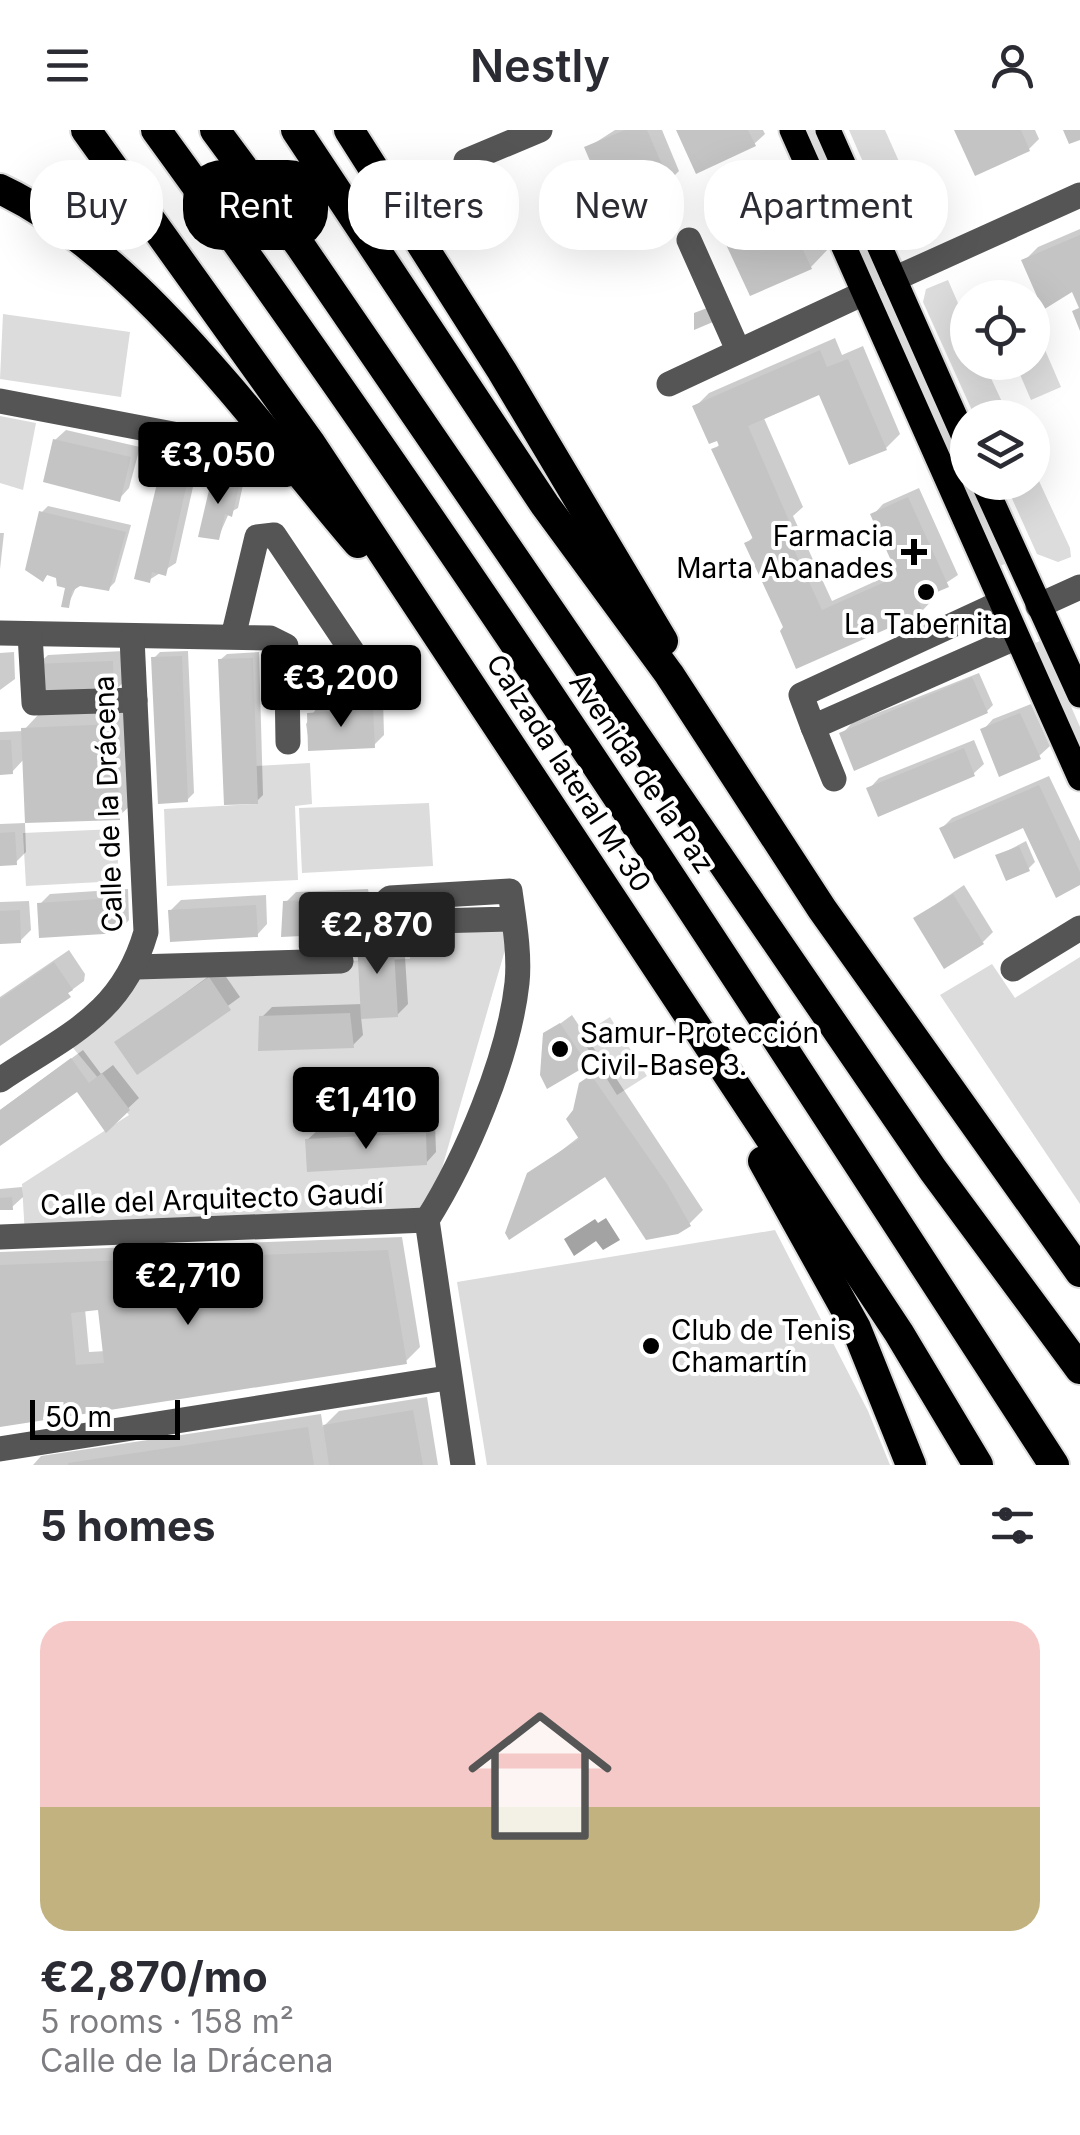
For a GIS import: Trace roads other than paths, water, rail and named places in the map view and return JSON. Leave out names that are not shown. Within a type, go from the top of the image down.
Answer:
[{"type":"highway","name":"Calzada lateral M-30","points":[[86,130],[311,444],[446,646],[899,1333],[978,1465]]},
{"type":"highway","name":"Avenida de la Paz","points":[[156,130],[408,484],[624,804],[1054,1465]]},
{"type":"highway","name":"Avenida de la Paz","points":[[215,130],[310,260],[933,1170],[1080,1369]]},
{"type":"highway","points":[[296,130],[545,504],[669,674],[822,910],[1080,1272]]},
{"type":"highway","points":[[350,130],[662,632],[669,674]]},
{"type":"highway","points":[[0,189],[42,212],[165,318],[446,646]]},
{"type":"highway","points":[[718,1058],[746,1130],[826,1269],[874,1367],[911,1465]]},
{"type":"main road","points":[[792,130],[1080,778]]},
{"type":"main road","points":[[828,130],[950,405]]},
{"type":"main road","points":[[992,500],[1080,695]]},
{"type":"street","points":[[468,160],[540,130]]},
{"type":"street","points":[[894,279],[1080,195]]},
{"type":"street","points":[[690,240],[738,350]]},
{"type":"street","points":[[669,384],[864,294]]},
{"type":"street","points":[[0,401],[199,438]]},
{"type":"street","points":[[233,638],[256,537],[274,535],[362,666],[356,676],[287,680]]},
{"type":"street","points":[[1038,606],[1080,587]]},
{"type":"street","points":[[834,779],[800,695],[1000,603]]},
{"type":"street","points":[[0,633],[270,638],[286,646],[288,742]]},
{"type":"street","points":[[30,634],[34,703],[135,700]]},
{"type":"street","name":"Calle de la Drácena","points":[[0,1080],[108,1007],[136,968],[146,932],[132,638]]},
{"type":"street","points":[[813,727],[1016,638]]},
{"type":"street","points":[[463,1465],[447,1378],[427,1220],[452,1174],[506,1038],[518,981],[514,919],[510,891],[390,898],[380,907],[383,917],[396,922],[514,919]]},
{"type":"street","points":[[1013,970],[1080,928]]},
{"type":"street","name":"Calle de la Drácena","points":[[136,968],[341,962]]},
{"type":"street","name":"Calle del Arquitecto Gaudí","points":[[0,1237],[427,1220]]},
{"type":"street","points":[[0,1449],[447,1378]]},
{"type":"place","name":"Farmacia Marta Abanades","points":[[914,552]]},
{"type":"place","name":"La Tabernita","points":[[926,592]]},
{"type":"place","name":"Samur-Protección Civil-Base 3.","points":[[560,1049]]},
{"type":"place","name":"Club de Tenis Chamartín","points":[[651,1346]]}]
